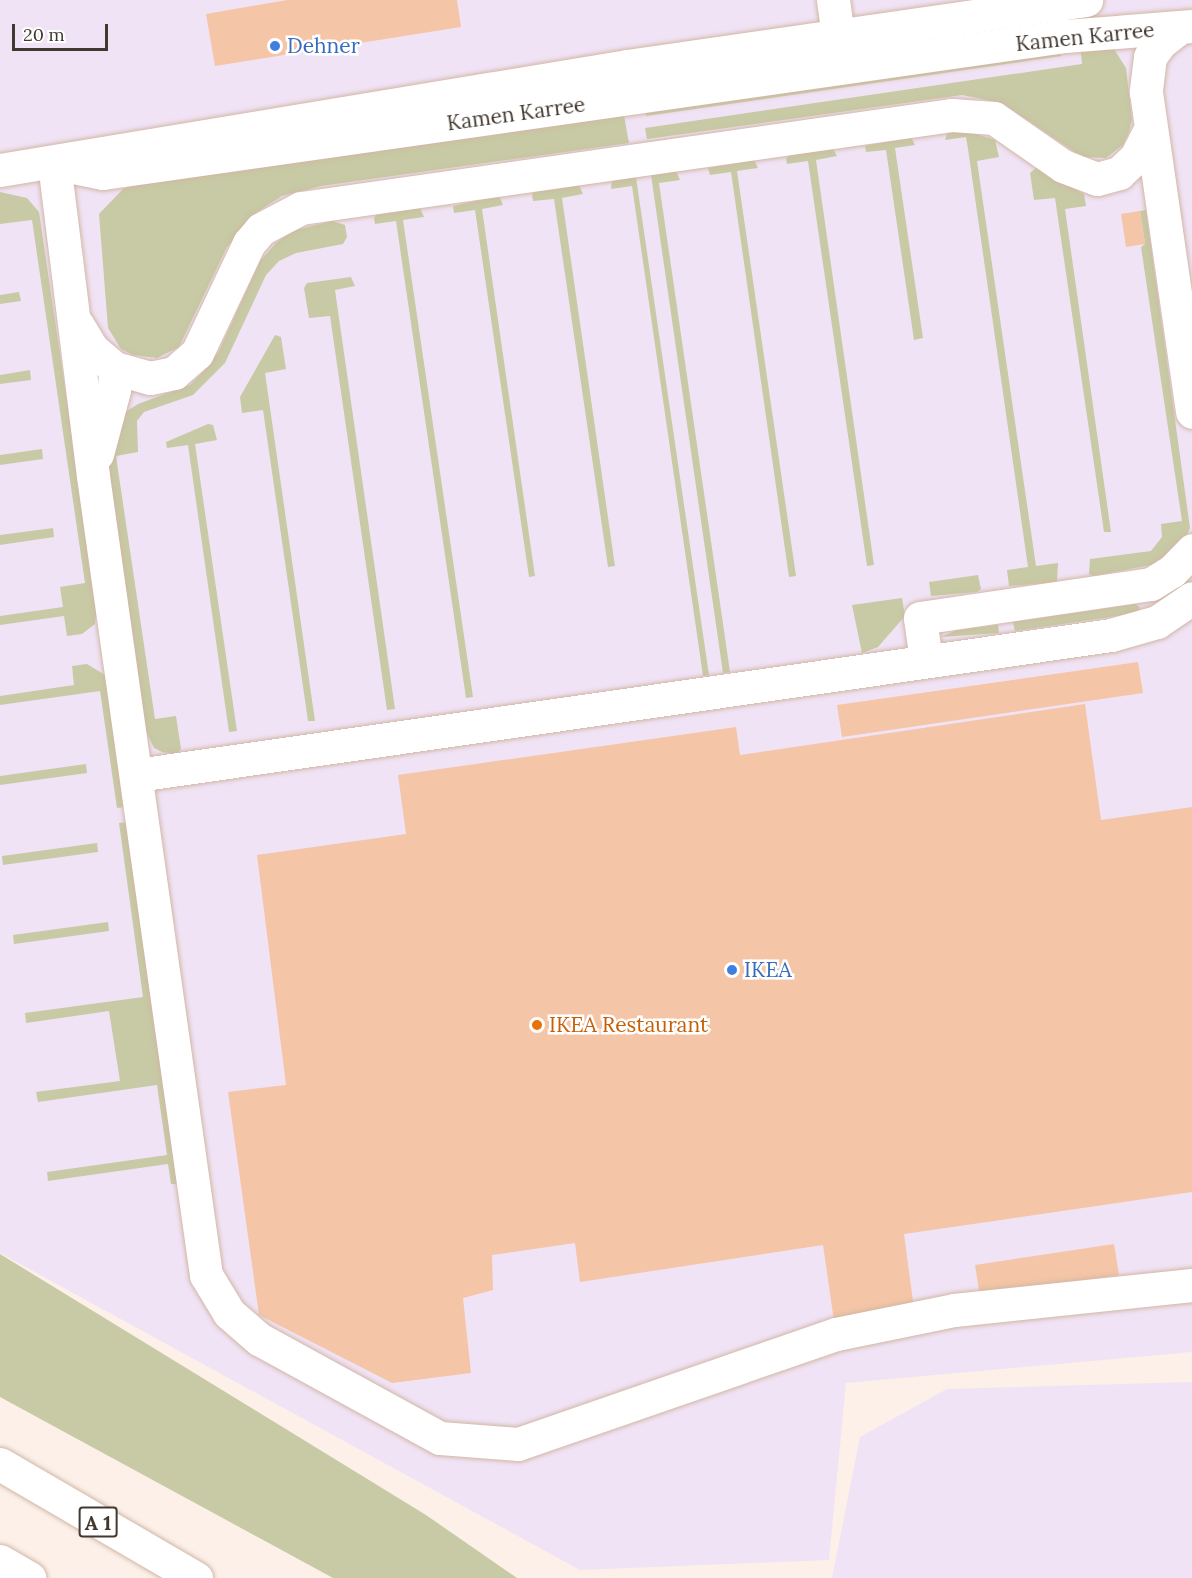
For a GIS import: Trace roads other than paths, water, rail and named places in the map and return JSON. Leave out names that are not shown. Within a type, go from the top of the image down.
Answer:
[{"type":"main road","points":[[833,0],[843,68]]},
{"type":"main road","name":"Kamen Karree","points":[[0,170],[54,163],[106,150],[838,35],[966,8],[1086,0]]},
{"type":"main road","points":[[966,8],[978,49]]},
{"type":"main road","points":[[1186,27],[1160,43],[1150,57],[1146,92],[1149,132],[1192,412]]},
{"type":"main road","name":"Kamen Karree","points":[[54,163],[103,173],[1065,36],[1186,27]]},
{"type":"main road","points":[[75,320],[92,349],[115,368],[150,378],[174,373],[197,353],[249,243],[261,229],[301,208],[952,115],[994,118],[1063,165],[1097,179],[1119,172],[1136,157],[1149,132]]},
{"type":"main road","points":[[54,163],[93,468],[206,1275],[229,1313],[259,1339],[440,1438],[518,1444],[836,1334],[954,1310],[1192,1285]]},
{"type":"main road","points":[[93,468],[114,390],[115,368]]},
{"type":"main road","points":[[927,661],[920,618],[1152,584],[1172,571],[1192,550]]},
{"type":"main road","points":[[137,775],[1111,635],[1157,622],[1192,598]]},
{"type":"main road","name":"A 1","points":[[0,1464],[196,1578]]},
{"type":"main road","points":[[0,1561],[30,1578]]},
{"type":"place","name":"Dehner","points":[[275,46]]},
{"type":"place","name":"IKEA","points":[[732,970]]},
{"type":"place","name":"IKEA Restaurant","points":[[537,1025]]}]
